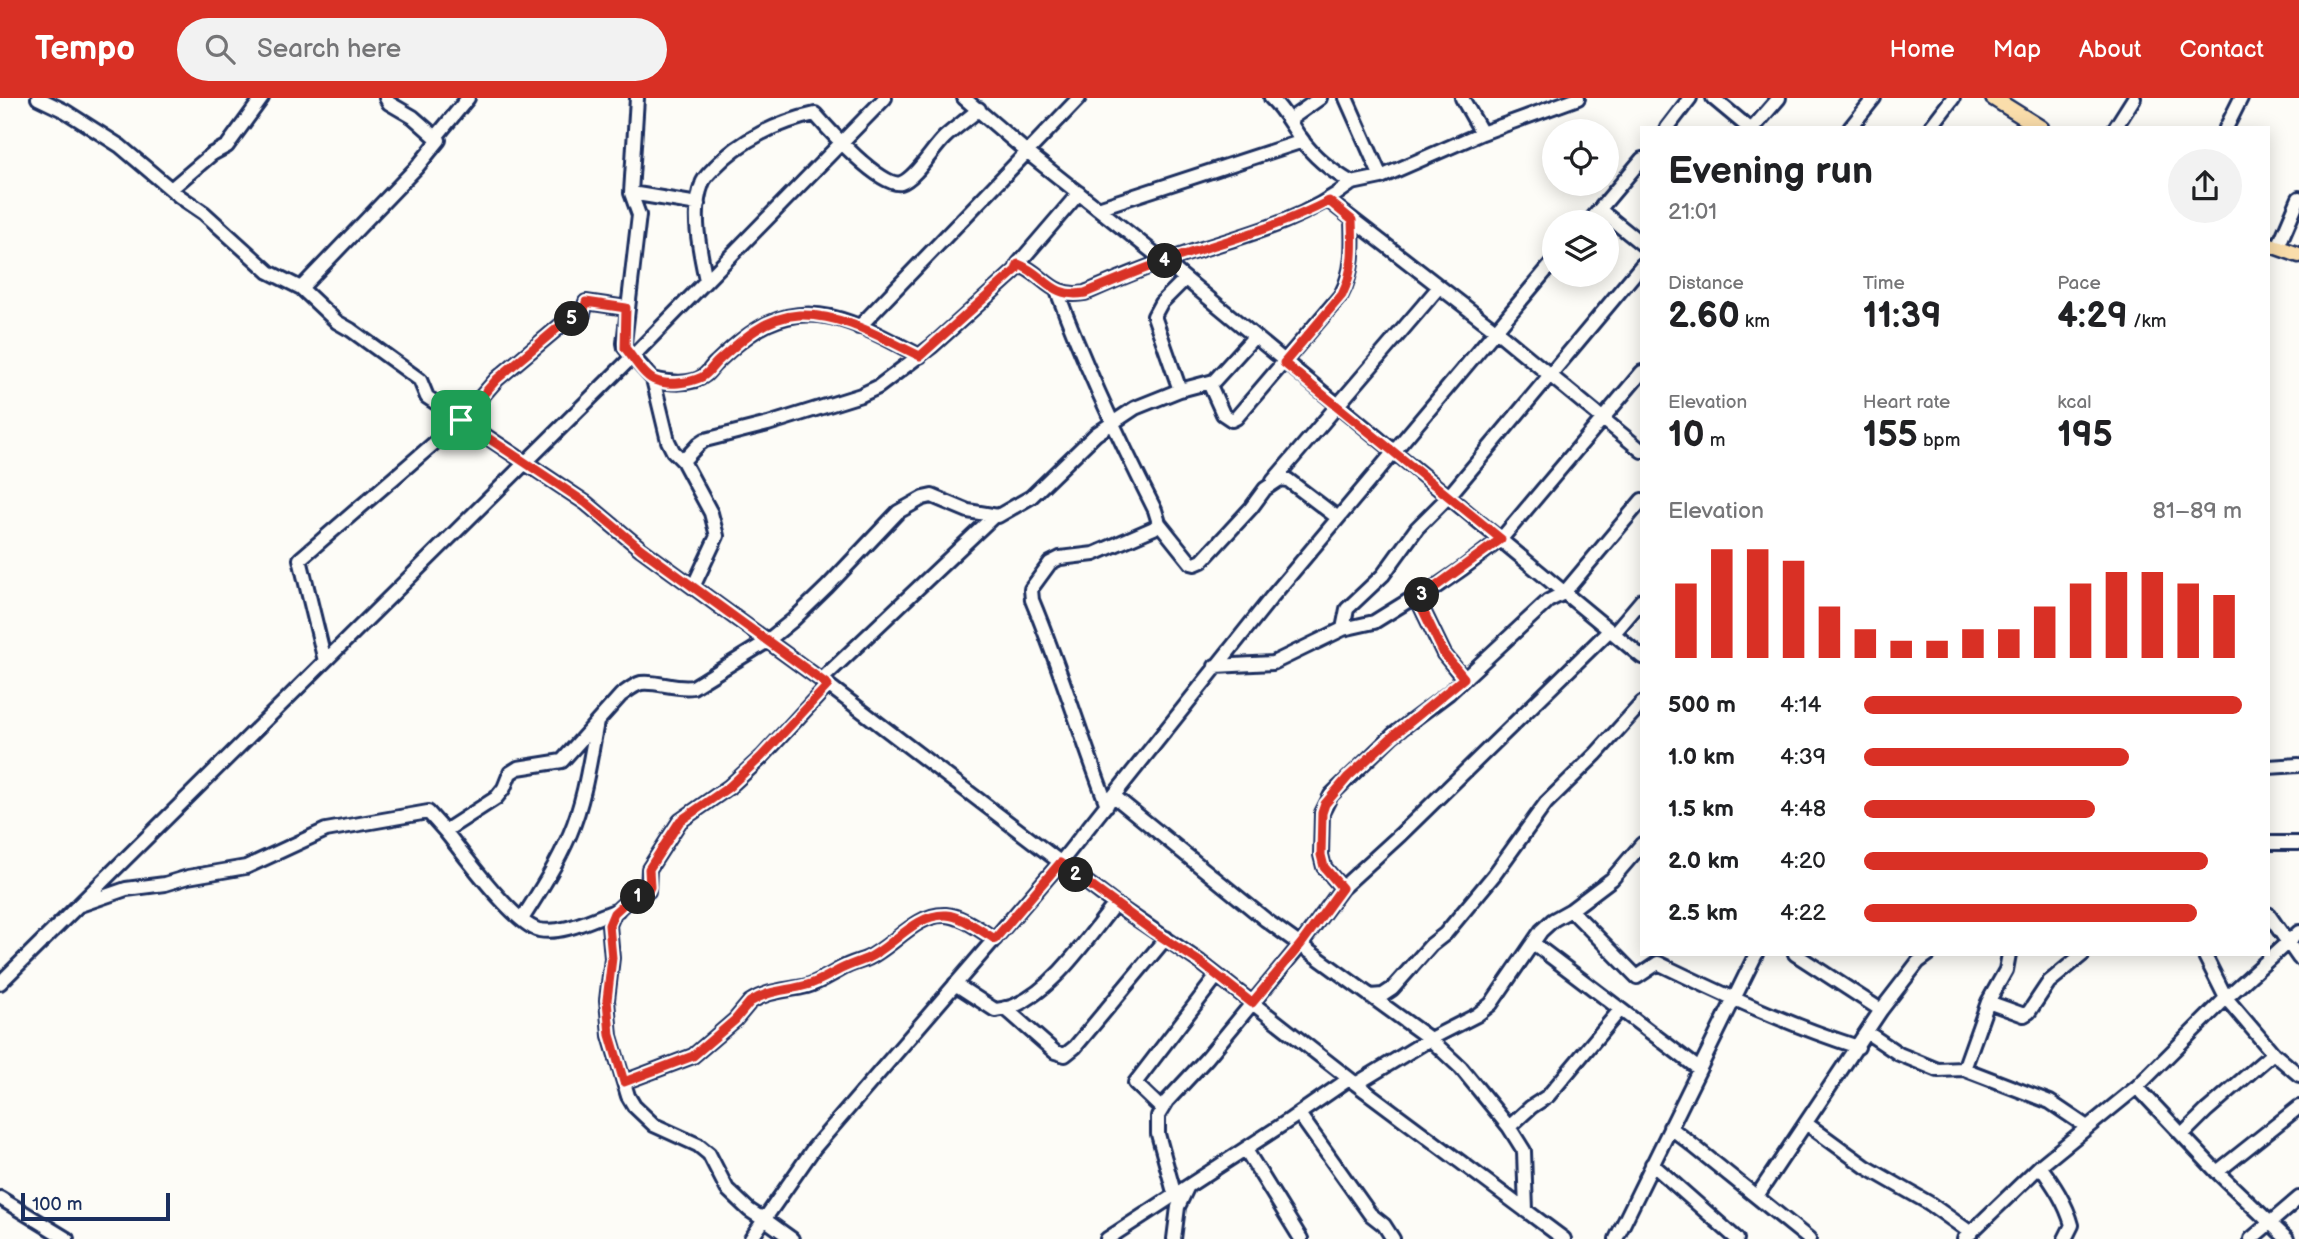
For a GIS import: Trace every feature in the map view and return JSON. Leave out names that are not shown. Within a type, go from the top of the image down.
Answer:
[{"type":"main road","points":[[1993,98],[2031,126]]},
{"type":"main road","points":[[2273,245],[2299,255]]},
{"type":"street","points":[[38,98],[65,111],[120,146],[204,213],[270,272],[302,288],[337,322],[420,380],[427,397],[586,503],[641,549],[824,682],[1060,863],[1217,976],[1352,1081],[1564,1239]]},
{"type":"street","points":[[171,189],[212,154],[227,146],[262,98]]},
{"type":"street","points":[[302,288],[439,140],[386,98]]},
{"type":"street","points":[[436,137],[468,98]]},
{"type":"street","points":[[637,98],[631,193],[639,215],[624,343],[632,357],[653,379],[668,441],[673,452],[683,461],[712,513],[718,536],[694,585]]},
{"type":"street","points":[[0,983],[632,357],[885,98]]},
{"type":"street","points":[[964,98],[1640,655]]},
{"type":"street","points":[[859,327],[1079,98]]},
{"type":"street","points":[[1273,98],[1303,141]]},
{"type":"street","points":[[1273,98],[1303,141],[1335,173],[1352,183]]},
{"type":"street","points":[[1289,120],[1320,98]]},
{"type":"street","points":[[1346,98],[1381,177]]},
{"type":"street","points":[[1462,98],[1482,134]]},
{"type":"street","points":[[1018,264],[1058,291],[1074,295],[1085,293],[1164,261],[1298,217],[1329,201],[1352,183],[1381,177],[1482,134],[1578,98]]},
{"type":"street","points":[[1669,126],[1690,98]]},
{"type":"street","points":[[1713,98],[1748,126]]},
{"type":"street","points":[[1753,126],[1779,98]]},
{"type":"street","points":[[1852,126],[1874,98]]},
{"type":"street","points":[[1932,126],[1953,98]]},
{"type":"street","points":[[2116,126],[2134,98]]},
{"type":"street","points":[[2227,126],[2241,98]]},
{"type":"street","points":[[706,280],[698,243],[698,204],[702,181],[746,140],[797,118],[815,114],[880,177],[892,184],[901,183],[944,138],[979,109]]},
{"type":"street","points":[[1098,208],[1303,141]]},
{"type":"street","points":[[1600,210],[1640,161]]},
{"type":"street","points":[[631,193],[698,204]]},
{"type":"street","points":[[683,461],[705,440],[768,424],[878,387],[920,356],[1016,270],[1018,264],[1079,193]]},
{"type":"street","points":[[2273,245],[2299,198]]},
{"type":"street","points":[[1329,201],[1494,330],[1640,449]]},
{"type":"street","points":[[1209,383],[1223,414],[1232,420],[1236,418],[1342,295],[1352,265],[1352,220]]},
{"type":"street","points":[[1619,225],[1640,242]]},
{"type":"street","points":[[1343,629],[1347,609],[1383,576],[1416,528],[1448,497],[1640,267]]},
{"type":"street","points":[[751,1239],[814,1148],[1060,863],[1216,666],[1542,275]]},
{"type":"street","points":[[1180,390],[1153,316],[1161,303],[1185,279]]},
{"type":"street","points":[[1058,291],[1074,338],[1111,424],[1156,510],[1159,523],[1191,563],[1195,564],[1202,561],[1243,517],[1438,287]]},
{"type":"street","points":[[325,661],[299,559],[461,420],[497,379],[519,360],[566,321],[575,317],[582,318],[586,302],[626,308]]},
{"type":"street","points":[[653,379],[671,383],[704,376],[748,334],[770,320],[798,315],[830,317],[859,327],[920,356]]},
{"type":"street","points":[[766,1217],[758,1216],[727,1189],[709,1154],[698,1145],[654,1125],[634,1106],[610,1035],[607,1000],[612,958],[609,925],[618,909],[627,901],[648,891],[649,869],[680,821],[729,787],[761,757],[824,682],[995,516],[1017,507],[1031,497],[1082,447],[1135,408],[1180,390],[1209,383],[1220,375],[1254,337]]},
{"type":"street","points":[[1216,666],[1273,663],[1343,629],[1374,622],[1416,596],[1424,595],[1501,539],[1640,374]]},
{"type":"street","points":[[1272,482],[1288,480],[1338,518]]},
{"type":"street","points":[[445,831],[496,798],[510,773],[518,768],[562,761],[597,720],[632,687],[641,683],[693,687],[766,642],[827,587],[898,512],[932,496],[968,511],[995,516]]},
{"type":"street","points":[[1342,888],[1324,867],[1321,855],[1322,813],[1325,804],[1348,777],[1393,736],[1464,678],[1548,601],[1564,593],[1640,502]]},
{"type":"street","points":[[1159,523],[1154,528],[1094,554],[1060,558],[1050,563],[1031,589],[1032,600],[1057,658],[1089,757],[1111,801],[1266,920],[1430,1040],[1461,1068],[1509,1127],[1524,1151],[1527,1211]]},
{"type":"street","points":[[1416,596],[1444,654],[1464,678]]},
{"type":"street","points":[[1175,1196],[1158,1134],[1158,1116],[1162,1109],[1301,944],[1342,888],[1640,602]]},
{"type":"street","points":[[1370,996],[1383,995],[1392,989],[1431,945],[1445,934],[1494,874],[1546,803],[1640,706]]},
{"type":"street","points":[[522,919],[551,873],[571,831],[587,775],[597,720]]},
{"type":"street","points":[[2270,767],[2299,765]]},
{"type":"street","points":[[80,905],[126,889],[165,884],[188,877],[246,867],[313,834],[336,827],[429,812],[513,913],[538,930],[562,929],[618,909]]},
{"type":"street","points":[[2270,843],[2299,843]]},
{"type":"street","points":[[1107,1239],[1352,1081],[1471,1019],[1491,1004],[1532,943],[1553,920],[1612,879],[1640,846]]},
{"type":"street","points":[[955,984],[995,1010],[1014,1007],[1035,995],[1068,962],[1115,904]]},
{"type":"street","points":[[1571,910],[1637,977],[1658,962],[1813,1033],[1858,1047]]},
{"type":"street","points":[[624,1082],[693,1056],[758,997],[827,978],[867,958],[901,933],[935,916],[948,915],[960,919],[995,939]]},
{"type":"street","points":[[2270,917],[2299,958]]},
{"type":"street","points":[[1807,1124],[1866,1167],[1939,1209],[1968,1236],[2039,1166],[2137,1087],[2226,998],[2299,932]]},
{"type":"street","points":[[1005,1008],[1055,1052],[1065,1055],[1075,1047],[1166,938]]},
{"type":"street","points":[[1532,943],[1699,1069]]},
{"type":"street","points":[[1616,1239],[1755,956]]},
{"type":"street","points":[[1798,956],[1881,1010]]},
{"type":"street","points":[[1964,1069],[1988,1002],[2006,970],[2009,956]]},
{"type":"street","points":[[1988,1002],[2024,1015],[2029,1012],[2049,982],[2081,956]]},
{"type":"street","points":[[2205,956],[2226,998],[2273,1053],[2299,1075]]},
{"type":"street","points":[[1757,1196],[1868,1033],[1913,958]]},
{"type":"street","points":[[1162,1109],[1135,1083],[1217,976]]},
{"type":"street","points":[[1509,1127],[1531,1107],[1548,1097],[1620,1010]]},
{"type":"street","points":[[1868,1033],[1899,1055],[1938,1070],[1964,1069],[2050,1101],[2087,1127]]},
{"type":"street","points":[[2182,1136],[2206,1111],[2273,1053]]},
{"type":"street","points":[[2137,1087],[2217,1172],[2287,1239]]},
{"type":"street","points":[[2217,1172],[2299,1107]]},
{"type":"street","points":[[1299,1114],[1370,1214],[1384,1225],[1393,1239]]},
{"type":"street","points":[[1670,1127],[1809,1239]]},
{"type":"street","points":[[1245,1150],[1301,1239]]},
{"type":"street","points":[[1652,1164],[1737,1239]]},
{"type":"street","points":[[2039,1166],[2054,1185],[2069,1212],[2072,1225],[2065,1239]]},
{"type":"street","points":[[1174,1239],[1178,1207],[1187,1188]]},
{"type":"street","points":[[0,1198],[67,1239]]},
{"type":"street","points":[[2251,1239],[2299,1198]]},
{"type":"street","points":[[766,1217],[770,1224],[792,1239]]},
{"type":"route","points":[[1329,201],[1352,220],[1352,265],[1348,282],[1342,295],[1284,363],[1501,539],[1424,595],[1416,596],[1444,654],[1464,678],[1449,693],[1393,736],[1348,777],[1325,804],[1322,813],[1321,855],[1324,867],[1342,888],[1301,944],[1252,1003],[1200,962],[1060,863],[995,939],[960,919],[948,915],[935,916],[901,933],[867,958],[827,978],[758,997],[693,1056],[624,1082],[610,1035],[607,1000],[612,958],[609,925],[614,913],[627,901],[648,891],[649,869],[680,821],[729,787],[828,685],[641,549],[586,503],[461,420],[497,379],[519,360],[566,321],[575,317],[582,318],[586,302],[626,308],[625,348],[653,379],[671,383],[704,376],[748,334],[770,320],[798,315],[830,317],[859,327],[920,356],[1016,270],[1018,264],[1058,291],[1074,295],[1085,293],[1164,261],[1298,217],[1329,201]]}]
